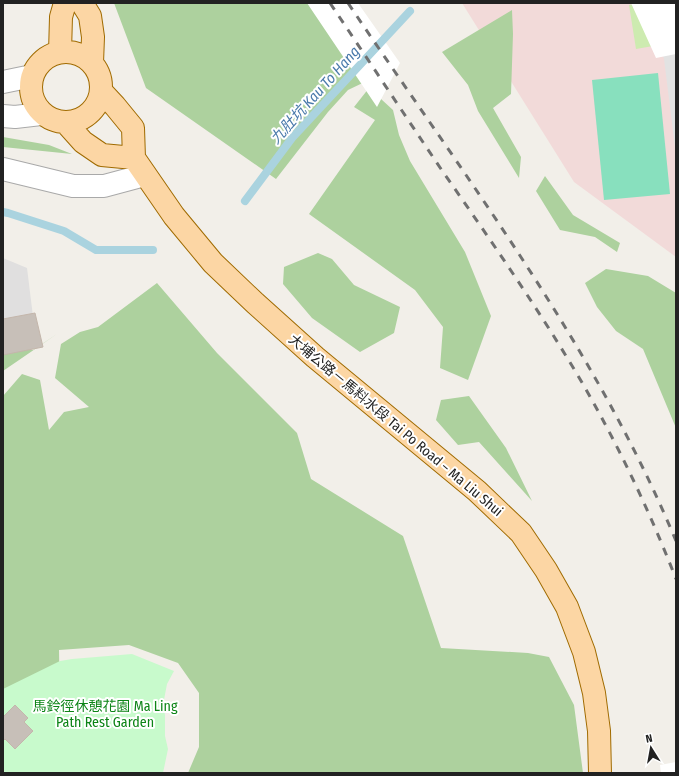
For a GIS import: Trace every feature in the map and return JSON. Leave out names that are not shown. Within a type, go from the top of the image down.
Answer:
[{"type":"main road","points":[[60,52],[61,17],[65,3]]},
{"type":"main road","points":[[82,3],[90,16],[93,37],[92,63]]},
{"type":"main road","points":[[60,52],[78,54],[92,63],[99,76],[101,91],[96,105],[88,114],[77,120],[66,123],[54,121],[41,114],[31,96],[30,85],[32,76],[42,61],[49,56],[60,52]]},
{"type":"main road","points":[[66,123],[83,142],[102,155],[140,167],[133,128],[101,91]]},
{"type":"main road","name":"大埔公路－馬料水段 Tai Po Road – Ma Liu Shui","points":[[140,167],[174,216],[213,263],[315,357],[477,491],[521,534],[546,570],[567,607],[584,652],[594,693],[598,723],[600,773]]},
{"type":"street","points":[[3,82],[32,76]]},
{"type":"street","points":[[3,116],[15,117],[41,114]]},
{"type":"street","points":[[3,169],[74,186],[104,186],[140,167]]},
{"type":"shaded area","points":[[462,3],[676,3],[676,257],[574,182]]},
{"type":"shaded area","points":[[644,3],[676,3],[676,155],[664,59]]},
{"type":"shaded area","points":[[3,258],[27,268],[35,333],[3,356]]},
{"type":"green space","points":[[114,3],[314,3],[371,79],[348,90],[328,112],[276,179],[146,88]]},
{"type":"green space","points":[[642,3],[676,3],[676,42],[636,49],[629,5]]},
{"type":"green space","points":[[512,10],[513,34],[511,94],[493,108],[521,157],[519,178],[478,111],[468,85],[442,52]]},
{"type":"green space","points":[[658,73],[670,194],[604,200],[592,80]]},
{"type":"green space","points":[[369,88],[393,110],[399,135],[410,161],[465,252],[491,316],[468,380],[440,368],[443,327],[415,290],[309,214],[375,120],[354,107]]},
{"type":"green space","points":[[3,137],[49,145],[72,154],[3,147]]},
{"type":"green space","points":[[545,176],[573,215],[620,243],[617,252],[595,237],[560,230],[536,191]]},
{"type":"green space","points":[[318,253],[332,259],[354,285],[400,307],[394,333],[360,352],[312,318],[283,284],[284,267]]},
{"type":"green space","points":[[606,269],[648,276],[676,293],[676,428],[643,349],[616,331],[597,307],[585,283]]},
{"type":"green space","points":[[157,283],[217,353],[297,433],[311,479],[403,536],[441,648],[528,653],[549,657],[574,705],[583,773],[188,773],[199,747],[199,693],[178,663],[129,645],[59,650],[60,713],[3,720],[3,396],[22,374],[40,380],[49,430],[64,412],[89,407],[55,378],[61,344],[80,332],[98,327]]},
{"type":"green space","points":[[57,334],[3,371],[3,351],[19,347],[33,350]]},
{"type":"green space","points":[[469,396],[506,448],[532,501],[479,442],[458,445],[436,420],[441,400]]},
{"type":"green space","name":"馬鈴徑休憩花園 Ma Ling Path Rest Garden","points":[[132,654],[174,671],[167,684],[163,705],[165,715],[165,736],[168,749],[163,773],[3,773],[3,689],[60,661]]},
{"type":"pier","points":[[307,3],[358,3],[400,63],[377,107]]},
{"type":"pier","points":[[631,3],[676,3],[676,54],[656,58]]},
{"type":"pier","points":[[676,762],[676,773],[661,773],[660,765]]},
{"type":"building","points":[[35,313],[43,347],[3,355],[3,319]]},
{"type":"building","points":[[15,705],[28,718],[24,722],[33,731],[15,749],[5,739],[3,741],[3,717]]},
{"type":"waterway","name":"九肚坑 Kau To Hang","points":[[245,201],[292,138],[410,11]]},
{"type":"waterway","name":"九肚坑 Kau To Hang","points":[[3,212],[64,231],[96,250],[153,250]]},
{"type":"railway","points":[[330,3],[509,268],[574,369],[589,394],[630,472],[676,579]]},
{"type":"railway","points":[[348,3],[482,198],[526,264],[567,331],[607,399],[643,469],[676,541]]}]
